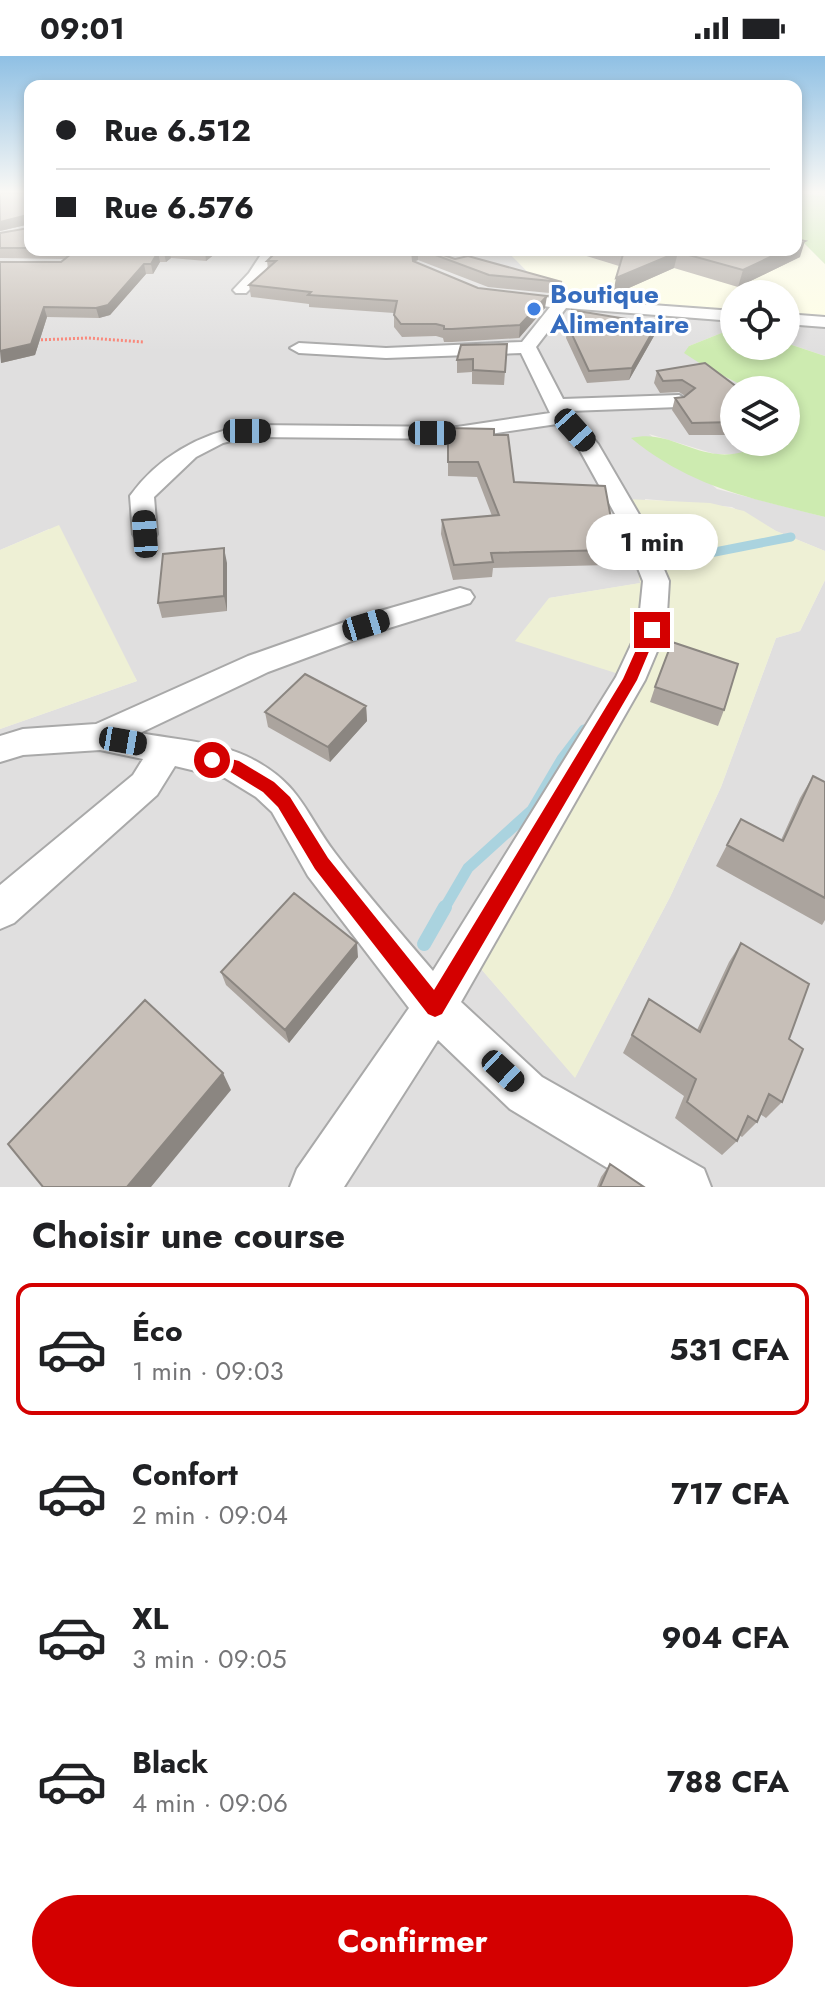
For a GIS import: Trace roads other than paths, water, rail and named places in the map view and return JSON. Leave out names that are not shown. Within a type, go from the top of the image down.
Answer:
[{"type":"street","points":[[241,290],[255,276],[267,256]]},
{"type":"street","points":[[531,301],[720,315]]},
{"type":"street","points":[[299,348],[386,353],[527,347],[561,304]]},
{"type":"street","points":[[800,320],[825,322]]},
{"type":"street","points":[[315,1187],[435,1007],[630,680],[652,630],[656,581],[632,523],[587,444],[560,411],[527,347]]},
{"type":"street","points":[[145,534],[142,496],[163,471],[204,442],[223,435],[263,431],[457,433],[560,411],[679,401]]},
{"type":"street","points":[[100,737],[258,664],[366,625],[460,597]]},
{"type":"street","points":[[0,749],[23,742],[100,737],[168,749],[234,766],[268,787],[284,802],[321,864],[435,1007],[526,1093],[686,1187]]},
{"type":"street","points":[[0,910],[145,785],[168,749]]},
{"type":"waterway","points":[[657,568],[654,564],[791,537]]},
{"type":"waterway","points":[[444,909],[468,868],[532,810],[562,759],[584,730]]},
{"type":"waterway","points":[[424,944],[445,907]]},
{"type":"place","name":"Boutique Alimentaire","points":[[534,309]]}]
